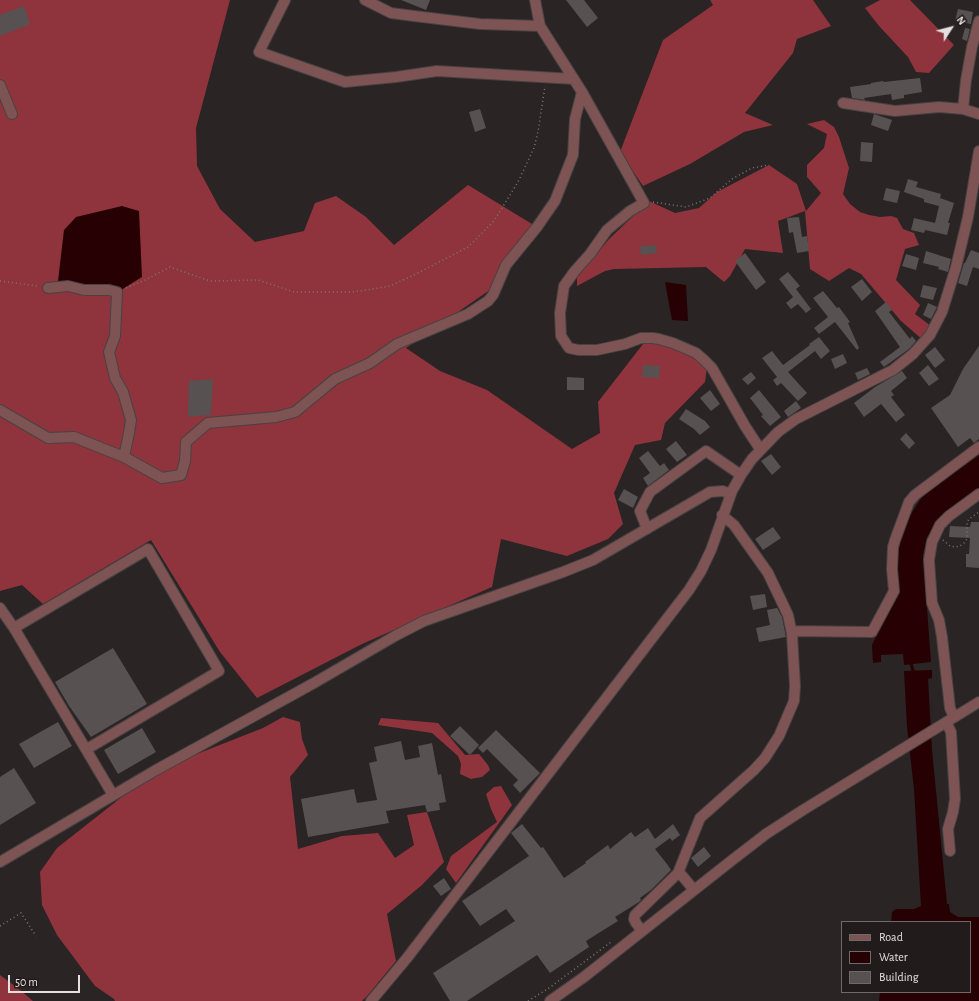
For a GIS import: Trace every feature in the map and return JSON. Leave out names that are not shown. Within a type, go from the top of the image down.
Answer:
[{"type":"street","points":[[285,0],[259,52],[345,82],[437,71],[574,79]]},
{"type":"street","points":[[365,0],[390,12],[414,16],[480,24],[540,26]]},
{"type":"street","points":[[535,0],[540,26],[582,92],[644,202],[630,211],[607,230],[564,286],[560,313],[561,336],[569,348],[578,350],[597,350],[625,344],[641,338],[659,338],[696,353],[704,358],[712,368],[760,449]]},
{"type":"street","points":[[963,109],[970,54],[979,21]]},
{"type":"street","points":[[0,85],[12,114]]},
{"type":"street","points":[[0,410],[48,438],[74,437],[124,457],[162,478],[181,475],[185,461],[186,442],[208,423],[276,417],[295,412],[335,379],[370,363],[397,344],[468,314],[488,301],[493,295],[506,264],[537,227],[555,201],[573,154],[575,119],[582,92]]},
{"type":"street","points":[[843,104],[895,111],[931,107],[963,109],[979,114]]},
{"type":"street","points":[[371,1001],[412,952],[689,590],[701,571],[711,550],[730,494],[741,475],[760,449],[778,432],[796,419],[882,376],[903,363],[925,342],[935,328],[942,312],[974,206],[979,151]]},
{"type":"street","points":[[48,288],[68,286],[84,290],[109,290],[117,292],[115,336],[109,352],[115,378],[123,392],[131,420],[130,433],[124,457]]},
{"type":"street","points":[[792,631],[872,632],[875,629],[894,591],[892,569],[895,540],[909,502],[915,495],[979,447]]},
{"type":"street","points":[[646,529],[640,511],[650,492],[706,451],[741,475]]},
{"type":"street","points":[[1,857],[314,684],[395,636],[424,622],[593,560],[710,492],[723,491],[730,494]]},
{"type":"street","points":[[950,851],[948,829],[955,799],[950,732],[947,721],[950,708],[942,637],[939,620],[932,603],[930,560],[932,542],[940,525],[949,516],[979,494]]},
{"type":"street","points":[[642,931],[634,919],[635,915],[679,872],[700,818],[760,764],[770,751],[792,708],[795,694],[792,631],[788,615],[768,573],[734,525],[722,516]]},
{"type":"street","points":[[14,628],[148,549],[219,671],[87,749]]},
{"type":"street","points":[[0,608],[14,628],[113,795]]},
{"type":"street","points":[[550,1001],[584,977],[743,852],[779,826],[979,702]]},
{"type":"street","points":[[679,872],[694,890]]},
{"type":"path","points":[[117,292],[170,267],[210,281],[258,280],[294,292],[354,292],[390,286],[418,273],[468,247],[494,221],[518,182],[534,148],[546,78]]},
{"type":"path","points":[[644,202],[649,201],[686,207],[710,198],[732,179],[752,168],[769,165]]},
{"type":"path","points":[[0,281],[48,288]]},
{"type":"path","points":[[942,540],[950,546],[960,546],[964,544],[967,539],[969,519],[979,512]]},
{"type":"path","points":[[0,926],[21,913],[36,936]]},
{"type":"shaded area","points":[[0,0],[230,0],[196,128],[197,166],[220,209],[255,242],[304,231],[315,203],[336,196],[366,217],[394,245],[468,185],[537,227],[497,285],[406,348],[440,371],[487,390],[572,449],[600,433],[598,402],[643,344],[673,341],[707,367],[705,382],[665,423],[661,440],[635,445],[614,493],[623,524],[608,539],[567,556],[501,539],[492,587],[362,644],[257,698],[220,652],[151,540],[43,604],[22,585],[0,591]]},
{"type":"shaded area","points":[[710,0],[813,0],[831,26],[797,39],[793,53],[745,113],[773,125],[744,132],[690,164],[643,186],[620,152],[663,40],[713,5]]},
{"type":"shaded area","points":[[880,0],[910,0],[954,45],[929,73],[916,72],[908,57],[879,26],[865,8]]},
{"type":"shaded area","points":[[824,120],[834,127],[839,137],[849,168],[843,194],[850,204],[860,212],[869,215],[880,217],[891,216],[897,218],[903,229],[914,233],[919,245],[905,249],[896,280],[920,305],[915,314],[931,326],[923,340],[901,321],[861,274],[849,268],[829,281],[810,269],[805,211],[778,221],[783,253],[745,249],[730,276],[724,282],[706,267],[614,269],[605,271],[577,286],[577,277],[609,239],[649,201],[675,213],[699,208],[717,192],[769,165],[797,184],[806,211],[821,193],[807,177],[807,165],[824,148],[827,134],[807,124]]},
{"type":"shaded area","points":[[283,717],[300,722],[302,739],[308,755],[290,777],[298,849],[342,836],[378,833],[395,858],[414,845],[407,815],[427,812],[444,862],[422,885],[387,914],[396,961],[362,1001],[115,1001],[95,986],[57,935],[42,905],[40,872],[57,848],[156,770],[263,728]]},
{"type":"shaded area","points":[[381,718],[438,723],[465,755],[479,754],[490,770],[482,777],[471,779],[460,774],[461,764],[458,756],[432,733],[378,725]]},
{"type":"shaded area","points":[[501,786],[512,805],[456,883],[446,869],[451,856],[497,822],[486,794],[494,787]]},
{"type":"shaded area","points":[[0,975],[20,990],[33,1001],[0,1001]]},
{"type":"water","points":[[122,206],[139,211],[142,277],[121,290],[58,281],[64,230],[76,217]]},
{"type":"water","points":[[665,282],[686,285],[688,321],[672,320]]},
{"type":"water","points":[[979,455],[979,489],[954,506],[937,523],[927,537],[923,555],[931,662],[904,665],[903,654],[881,655],[881,662],[873,663],[872,645],[898,592],[897,559],[901,536],[909,517],[922,497],[938,483]]},
{"type":"water","points":[[932,670],[932,678],[928,679],[932,750],[947,904],[949,904],[950,912],[958,917],[979,917],[979,1001],[879,1001],[880,993],[971,993],[971,921],[891,921],[892,912],[896,909],[914,909],[921,906],[914,789],[907,727],[904,671]]},
{"type":"building","points":[[401,0],[430,0],[426,10]]},
{"type":"building","points":[[566,0],[584,0],[598,18],[587,27]]},
{"type":"building","points":[[24,6],[30,24],[0,36],[0,15]]},
{"type":"building","points":[[958,9],[973,12],[971,24],[955,21]]},
{"type":"building","points":[[965,28],[970,29],[967,41],[962,39]]},
{"type":"building","points":[[920,78],[922,92],[904,95],[904,98],[892,100],[891,94],[864,98],[865,100],[852,98],[850,87],[883,81]]},
{"type":"building","points":[[480,109],[486,128],[475,132],[469,112]]},
{"type":"building","points":[[874,114],[892,120],[888,131],[871,125]]},
{"type":"building","points":[[861,142],[873,143],[872,162],[860,161]]},
{"type":"building","points":[[908,179],[918,182],[916,187],[941,194],[940,198],[954,203],[948,223],[950,223],[947,235],[925,230],[924,233],[911,230],[914,218],[935,223],[939,206],[924,202],[924,199],[904,192]]},
{"type":"building","points":[[886,188],[900,191],[897,203],[883,200]]},
{"type":"building","points":[[799,217],[802,237],[807,236],[809,251],[797,253],[793,232],[789,233],[787,218]]},
{"type":"building","points":[[656,245],[657,253],[641,255],[640,246]]},
{"type":"building","points":[[971,250],[979,253],[979,269],[973,267],[967,286],[958,283],[964,263]]},
{"type":"building","points":[[926,251],[951,259],[948,272],[938,269],[939,267],[923,263]]},
{"type":"building","points":[[745,253],[766,282],[756,290],[735,261]]},
{"type":"building","points":[[906,254],[919,258],[916,270],[902,266]]},
{"type":"building","points":[[788,272],[800,286],[796,289],[811,309],[806,313],[798,304],[791,309],[786,303],[793,297],[779,279]]},
{"type":"building","points":[[862,279],[872,292],[862,301],[851,287]]},
{"type":"building","points":[[923,285],[937,288],[933,300],[920,297]]},
{"type":"building","points":[[823,291],[837,308],[839,307],[850,322],[848,323],[859,348],[857,350],[835,322],[819,334],[814,328],[828,317],[813,298]]},
{"type":"building","points":[[886,302],[892,310],[889,312],[910,339],[912,336],[916,341],[909,349],[884,367],[880,362],[900,347],[875,311]]},
{"type":"building","points":[[928,303],[937,307],[931,319],[923,315]]},
{"type":"building","points":[[819,337],[830,351],[821,359],[815,351],[788,372],[807,393],[798,401],[781,383],[777,386],[773,380],[777,377],[762,358],[772,351],[783,365]]},
{"type":"building","points":[[979,346],[979,439],[974,443],[970,438],[958,447],[931,408],[950,395],[963,369]]},
{"type":"building","points":[[935,347],[945,360],[935,368],[925,355]]},
{"type":"building","points":[[843,354],[847,363],[835,369],[831,359]]},
{"type":"building","points":[[643,365],[660,366],[659,378],[642,377]]},
{"type":"building","points":[[928,365],[939,379],[929,386],[919,373]]},
{"type":"building","points":[[867,368],[870,374],[858,380],[855,373]]},
{"type":"building","points":[[902,371],[907,378],[891,391],[894,395],[891,397],[905,415],[896,422],[881,404],[864,417],[854,403],[875,387]]},
{"type":"building","points":[[751,372],[756,378],[748,385],[742,379]]},
{"type":"building","points":[[567,377],[584,378],[584,390],[567,390]]},
{"type":"building","points":[[213,379],[211,415],[188,417],[189,381]]},
{"type":"building","points":[[710,390],[720,404],[711,411],[700,398]]},
{"type":"building","points":[[759,390],[781,417],[770,426],[761,416],[763,415],[750,398]]},
{"type":"building","points":[[796,401],[801,408],[788,417],[784,411]]},
{"type":"building","points":[[686,409],[705,421],[710,427],[700,435],[679,419]]},
{"type":"building","points":[[906,433],[915,443],[909,449],[900,439]]},
{"type":"building","points":[[676,441],[687,455],[677,462],[666,449]]},
{"type":"building","points":[[648,451],[660,466],[664,463],[669,470],[648,486],[643,478],[650,473],[639,458]]},
{"type":"building","points":[[771,454],[781,467],[772,475],[761,461]]},
{"type":"building","points":[[624,489],[638,497],[633,508],[618,500]]},
{"type":"building","points":[[971,522],[979,522],[979,568],[966,567],[966,554],[969,554],[970,538],[949,537],[950,526],[970,527]]},
{"type":"building","points":[[773,527],[781,538],[763,550],[755,539]]},
{"type":"building","points":[[765,594],[767,607],[753,610],[750,596]]},
{"type":"building","points":[[777,608],[782,617],[786,637],[759,642],[756,628],[770,625],[767,610]]},
{"type":"building","points":[[113,648],[147,704],[91,737],[69,706],[55,682]]},
{"type":"building","points":[[58,722],[72,746],[34,768],[19,744]]},
{"type":"building","points":[[460,726],[479,745],[470,755],[450,736]]},
{"type":"building","points":[[142,728],[156,752],[118,774],[104,750]]},
{"type":"building","points":[[496,730],[540,773],[520,793],[513,785],[518,780],[487,749],[483,753],[478,748]]},
{"type":"building","points":[[401,741],[405,760],[420,757],[418,746],[432,743],[438,775],[441,774],[446,802],[439,803],[440,810],[427,812],[425,805],[386,811],[389,823],[308,837],[301,799],[354,789],[357,803],[377,800],[369,763],[377,761],[374,747]]},
{"type":"building","points":[[14,768],[36,803],[0,825],[0,777]]},
{"type":"building","points":[[522,824],[541,848],[543,847],[564,878],[586,863],[585,862],[608,845],[610,849],[631,832],[635,837],[648,828],[655,839],[673,824],[680,835],[672,841],[670,838],[655,849],[671,870],[651,890],[640,898],[641,900],[639,902],[615,917],[618,921],[586,941],[589,947],[550,973],[537,955],[467,1001],[450,1001],[433,973],[515,921],[506,909],[480,926],[462,901],[529,856],[511,833]]},
{"type":"building","points":[[704,847],[711,856],[698,867],[691,858]]},
{"type":"building","points":[[444,878],[451,889],[441,896],[433,886]]},
{"type":"waterway","points":[[910,660],[914,674]]}]
